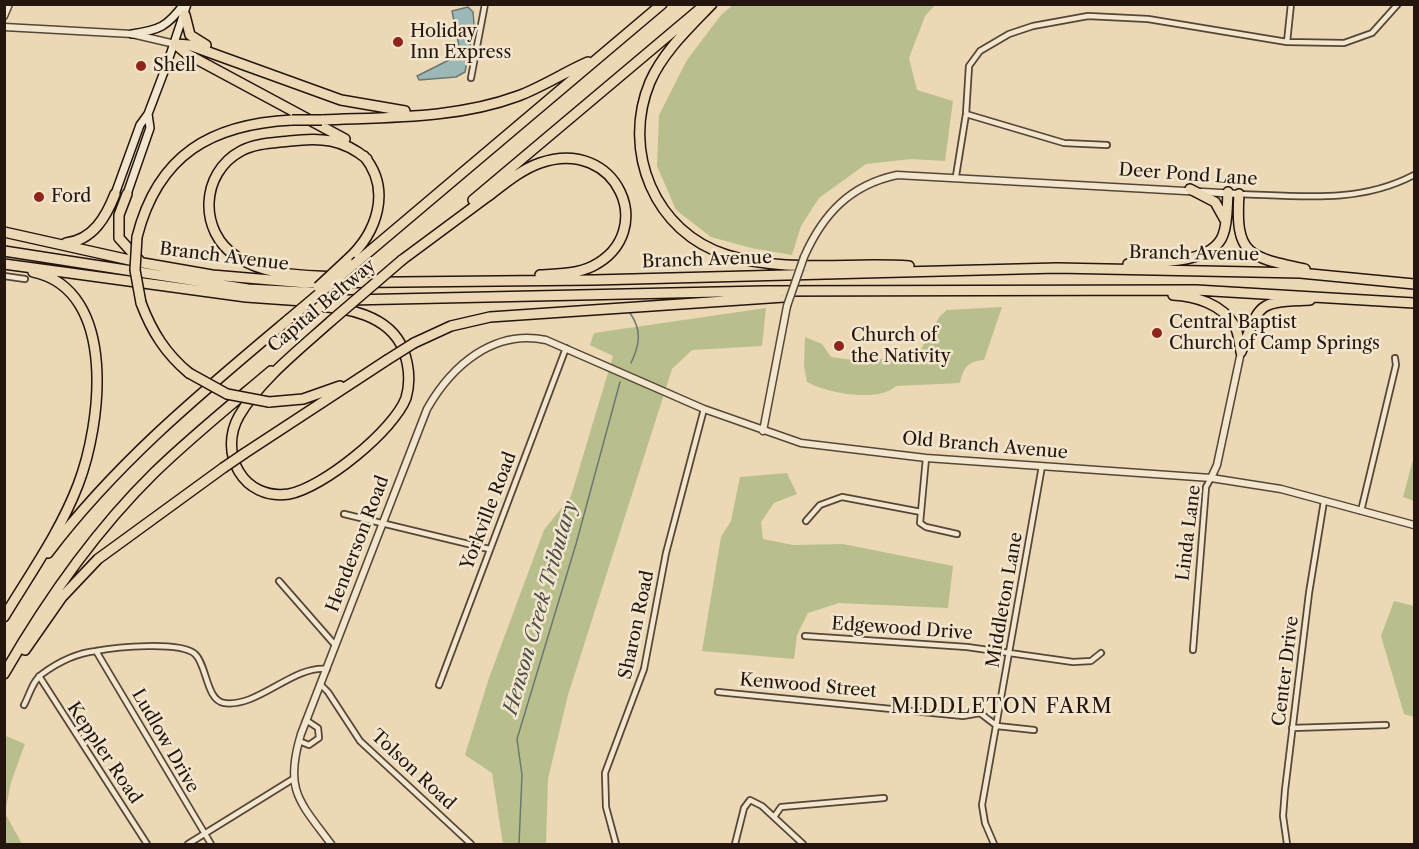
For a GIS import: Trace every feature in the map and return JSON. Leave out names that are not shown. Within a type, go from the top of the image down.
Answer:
[{"type":"highway","name":"Capital Beltway","points":[[4,617],[37,569],[99,492],[159,430],[286,319],[662,4]]},
{"type":"highway","name":"Capital Beltway","points":[[4,674],[60,585],[127,502],[199,432],[705,4]]},
{"type":"highway","points":[[712,4],[665,56],[650,82],[641,108],[640,148],[645,175],[657,201],[677,226],[714,250],[758,262],[871,263],[959,270]]},
{"type":"highway","points":[[185,15],[190,35],[197,42],[239,58],[250,67]]},
{"type":"highway","points":[[175,44],[189,45],[341,100],[425,115]]},
{"type":"highway","points":[[175,44],[187,54],[352,143],[367,159],[378,180],[378,210],[364,242],[286,319]]},
{"type":"highway","points":[[387,360],[320,394],[294,401],[269,402],[227,394],[189,373],[161,343],[141,303],[135,270],[137,237],[146,208],[161,181],[183,156],[196,146],[213,136],[249,124],[425,115],[483,106],[518,96],[599,57]]},
{"type":"highway","points":[[367,159],[343,143],[326,139],[308,138],[248,148],[224,165],[214,180],[209,200],[211,223],[220,242],[236,256],[274,272],[400,282]]},
{"type":"highway","points":[[402,260],[514,177],[540,163],[566,158],[587,161],[605,170],[617,186],[625,206],[624,227],[617,244],[602,260],[577,272],[465,282]]},
{"type":"highway","points":[[1190,189],[1215,202],[1226,221]]},
{"type":"highway","points":[[1057,268],[1188,258],[1202,254],[1219,243],[1226,221],[1228,192]]},
{"type":"highway","points":[[58,243],[80,240],[88,235],[99,224],[115,194]]},
{"type":"highway","points":[[127,194],[119,215],[119,238],[132,255],[143,263]]},
{"type":"highway","points":[[1239,194],[1239,235],[1247,249],[1275,262],[1351,278]]},
{"type":"highway","name":"Branch Avenue","points":[[4,232],[143,263],[274,281],[465,282],[1057,268],[1267,272],[1414,284]]},
{"type":"highway","points":[[4,251],[248,289],[446,296]]},
{"type":"highway","points":[[4,265],[42,274],[74,299],[85,315],[92,332],[97,373],[95,421],[78,486],[54,534],[4,617]]},
{"type":"highway","name":"Branch Avenue","points":[[4,265],[210,292],[303,301],[446,296],[1234,290],[1414,303]]},
{"type":"highway","points":[[1105,291],[1114,294],[1176,295],[1196,298],[1215,307],[1235,326],[1241,352]]},
{"type":"highway","points":[[210,292],[272,303],[338,307],[358,312],[379,323],[395,336],[408,366],[408,388],[401,408],[368,444],[333,471],[299,491],[275,495],[245,481],[235,467],[230,447],[234,426],[257,393],[331,321]]},
{"type":"highway","points":[[4,682],[45,621],[84,573],[120,541],[245,453],[387,360],[414,343],[451,326],[490,317],[860,292]]},
{"type":"highway","points":[[1241,352],[1252,320],[1263,306],[1273,302],[1355,298]]},
{"type":"main road","points":[[115,194],[140,124],[148,114],[175,44],[185,15],[186,4]]},
{"type":"main road","points":[[132,34],[163,27],[172,21],[186,4]]},
{"type":"main road","points":[[127,194],[150,128],[148,114]]},
{"type":"street","points":[[4,16],[9,4]]},
{"type":"street","points":[[471,78],[485,4]]},
{"type":"street","points":[[1287,42],[1291,4]]},
{"type":"street","points":[[956,176],[966,114],[968,72],[975,57],[1009,34],[1051,22],[1088,16],[1139,19],[1287,42],[1325,44],[1357,40],[1380,27],[1398,4]]},
{"type":"street","points":[[4,27],[132,34],[175,44]]},
{"type":"street","points":[[966,114],[1064,142],[1107,145]]},
{"type":"street","name":"Deer Pond Lane","points":[[763,431],[787,306],[804,257],[829,213],[851,192],[864,185],[897,175],[956,176],[1190,189],[1239,194],[1359,195],[1395,185],[1414,175]]},
{"type":"street","points":[[4,276],[25,279]]},
{"type":"street","name":"Henderson Road","points":[[332,844],[300,800],[293,779],[292,762],[306,720],[420,426],[440,387],[450,374],[482,351],[503,341],[519,337],[546,340],[566,347]]},
{"type":"street","name":"Old Branch Avenue","points":[[566,347],[704,409],[763,431],[812,444],[926,458],[1211,478],[1267,486],[1414,525]]},
{"type":"street","name":"Yorkville Road","points":[[439,685],[566,347]]},
{"type":"street","name":"Linda Lane","points":[[1193,650],[1206,487],[1217,465],[1241,352]]},
{"type":"street","points":[[1361,511],[1396,365],[1395,358]]},
{"type":"street","name":"Sharon Road","points":[[616,844],[606,807],[605,773],[644,669],[666,553],[704,409]]},
{"type":"street","points":[[926,458],[921,512],[922,526],[957,534]]},
{"type":"street","name":"Middleton Lane","points":[[994,844],[985,823],[982,805],[1042,466]]},
{"type":"street","points":[[806,521],[820,505],[843,496],[921,512]]},
{"type":"street","name":"Center Drive","points":[[1287,844],[1284,802],[1309,593],[1324,501]]},
{"type":"street","points":[[344,514],[489,549]]},
{"type":"street","points":[[279,581],[335,645]]},
{"type":"street","name":"Edgewood Drive","points":[[805,636],[982,648],[1008,654],[1072,662],[1091,661],[1101,653]]},
{"type":"street","points":[[24,705],[39,676],[69,659],[96,651],[174,647],[188,650],[200,660],[215,697],[225,703],[240,702],[312,670],[327,669]]},
{"type":"street","name":"Ludlow Drive","points":[[96,651],[211,844]]},
{"type":"street","name":"Keppler Road","points":[[39,676],[67,723],[147,844]]},
{"type":"street","name":"Tolson Road","points":[[320,684],[328,692],[360,741],[471,844]]},
{"type":"street","name":"Kenwood Street","points":[[718,692],[963,716],[980,713],[997,726],[1034,730]]},
{"type":"street","points":[[299,741],[309,745],[319,738],[318,728],[306,720]]},
{"type":"street","points":[[1292,728],[1386,725]]},
{"type":"street","points":[[188,844],[293,779]]},
{"type":"street","points":[[774,817],[781,807],[884,798]]},
{"type":"street","points":[[735,844],[746,802],[753,800],[803,844]]},
{"type":"green space","points":[[733,5],[935,5],[925,16],[909,58],[917,90],[953,101],[945,161],[911,159],[866,164],[819,198],[801,226],[792,255],[751,248],[711,237],[676,210],[657,166],[659,115],[687,60],[721,15]]},
{"type":"green space","points":[[1002,307],[984,360],[967,366],[960,383],[896,386],[878,394],[865,395],[839,393],[807,382],[804,366],[805,337],[822,344],[831,357],[852,360],[916,358],[940,316],[947,310]]},
{"type":"green space","points":[[766,308],[762,346],[692,350],[672,369],[568,695],[548,779],[546,844],[503,844],[492,773],[465,755],[489,678],[544,530],[571,496],[613,356],[590,345],[594,333]]},
{"type":"green space","points":[[1414,456],[1414,501],[1403,497]]},
{"type":"green space","points":[[787,473],[797,494],[774,503],[761,522],[763,539],[793,545],[843,544],[953,566],[948,608],[839,603],[808,613],[797,635],[794,659],[702,651],[721,537],[731,521],[740,477]]},
{"type":"green space","points":[[1394,601],[1414,606],[1414,717],[1404,714],[1381,636]]},
{"type":"green space","points":[[6,736],[25,744],[11,782],[5,813],[22,844],[5,844],[4,739]]},
{"type":"water","points":[[468,7],[473,12],[474,24],[465,72],[456,77],[419,80],[417,76],[457,56],[459,46],[452,11]]},
{"type":"waterway","name":"Henson Creek Tributary","points":[[630,313],[638,331],[636,350],[631,363]]},
{"type":"waterway","name":"Henson Creek Tributary","points":[[519,844],[522,775],[517,739],[576,544],[620,382]]},
{"type":"place","name":"Holiday Inn Express","points":[[398,42]]},
{"type":"place","name":"Shell","points":[[141,66]]},
{"type":"place","name":"Ford","points":[[39,197]]},
{"type":"place","name":"Central Baptist Church of Camp Springs","points":[[1157,333]]},
{"type":"place","name":"Church of the Nativity","points":[[839,346]]},
{"type":"district","name":"MIDDLETON FARM","points":[[1002,707]]}]
